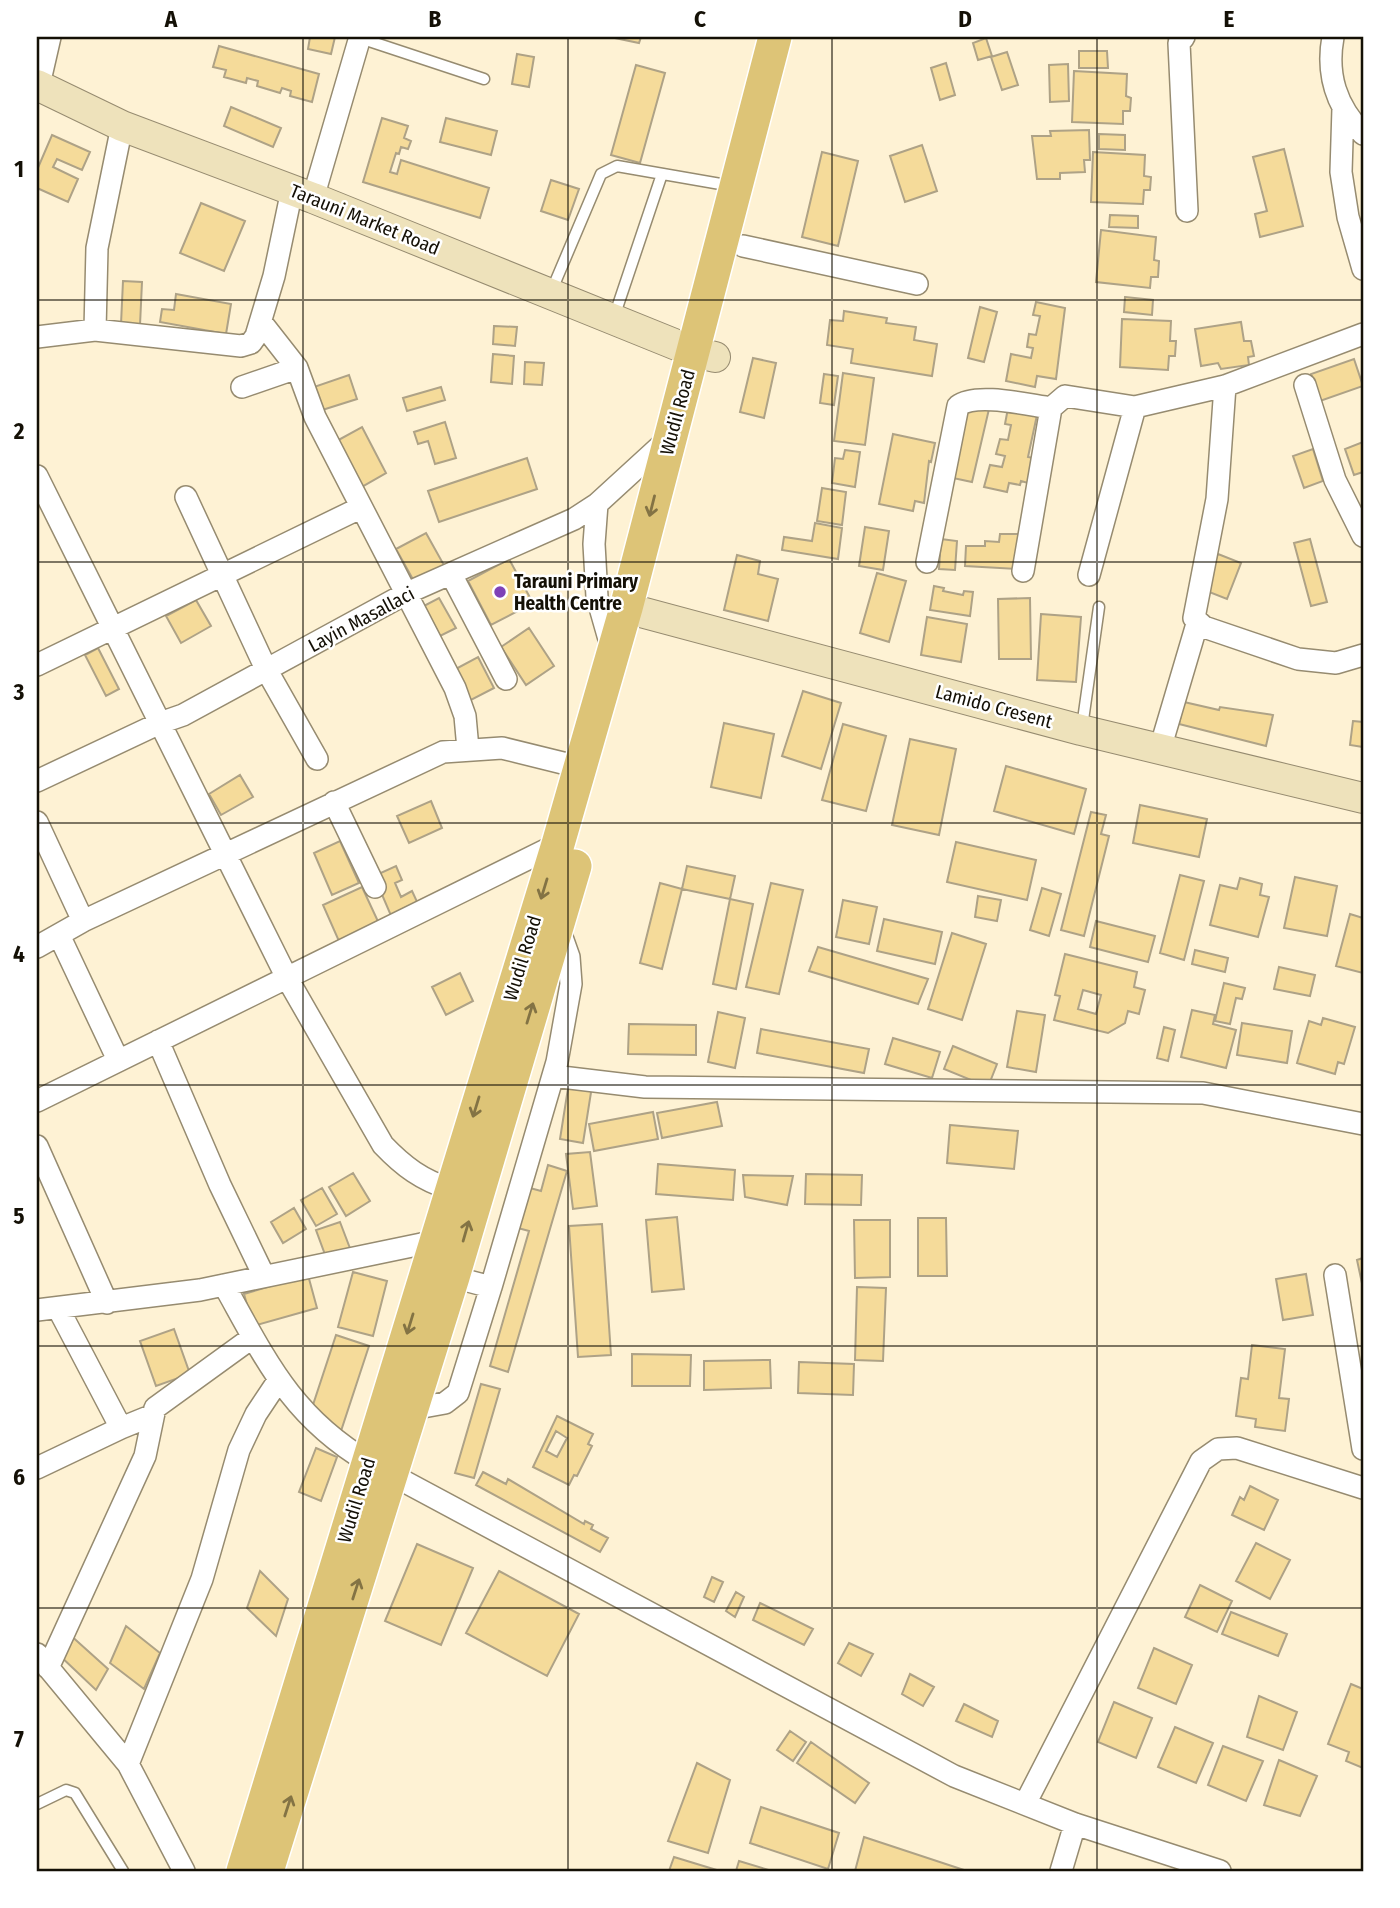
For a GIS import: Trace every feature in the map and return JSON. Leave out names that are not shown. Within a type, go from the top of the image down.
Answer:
[{"type":"main road","name":"Wudil Road","points":[[243,1871],[380,1468],[412,1409],[557,924],[704,354],[738,187],[775,37]]},
{"type":"main road","name":"Wudil Road","points":[[267,1871],[380,1468],[450,1189],[558,844],[613,652],[636,611],[671,436],[743,246],[796,37]]},
{"type":"street","points":[[38,85],[50,37]]},
{"type":"street","points":[[37,337],[94,330],[241,346],[251,343],[261,322],[274,276],[360,37]]},
{"type":"street","points":[[1184,37],[1179,43],[1187,211]]},
{"type":"street","points":[[1334,37],[1330,55],[1331,84],[1343,108],[1363,134]]},
{"type":"street","name":"Tarauni Market Road","points":[[38,85],[122,126],[303,194],[613,320],[704,354]]},
{"type":"street","points":[[1343,108],[1341,172],[1348,217],[1363,269]]},
{"type":"street","points":[[94,330],[97,248],[122,126]]},
{"type":"street","points":[[743,246],[917,284]]},
{"type":"street","points":[[261,322],[297,368],[315,417],[461,702],[468,749]]},
{"type":"street","points":[[1023,571],[1051,408],[1065,396],[1135,407],[1225,386],[1363,334]]},
{"type":"street","points":[[242,387],[297,368]]},
{"type":"street","points":[[1305,384],[1335,480],[1363,536]]},
{"type":"street","points":[[1160,748],[1197,624],[1193,610],[1217,499],[1225,386]]},
{"type":"street","points":[[927,562],[958,406],[965,401],[978,399],[1051,408]]},
{"type":"street","points":[[1089,575],[1135,407]]},
{"type":"street","name":"Layin Masallaci","points":[[37,781],[160,723],[183,715],[407,593],[575,519],[597,504],[671,436]]},
{"type":"street","points":[[37,476],[287,978],[383,1146],[405,1168],[426,1181],[450,1189]]},
{"type":"street","points":[[186,498],[224,573],[266,669],[317,759]]},
{"type":"street","points":[[597,504],[594,544],[597,597],[613,652]]},
{"type":"street","points":[[37,665],[360,508]]},
{"type":"street","points":[[451,574],[506,680]]},
{"type":"street","name":"Lamido Cresent","points":[[636,611],[1081,730],[1363,798]]},
{"type":"street","points":[[1197,624],[1298,659],[1336,663],[1363,655]]},
{"type":"street","points":[[37,947],[83,921],[431,757],[468,749],[502,748],[579,767]]},
{"type":"street","points":[[334,802],[375,887]]},
{"type":"street","points":[[37,822],[83,921]]},
{"type":"street","points":[[37,1101],[558,844]]},
{"type":"street","points":[[412,1409],[445,1403],[458,1393],[491,1287],[553,1076],[571,984],[569,957],[557,924]]},
{"type":"street","points":[[58,935],[118,1060]]},
{"type":"street","points":[[158,1041],[220,1185],[264,1276]]},
{"type":"street","points":[[553,1076],[645,1087],[1203,1093],[1363,1124]]},
{"type":"street","points":[[498,1119],[536,1131]]},
{"type":"street","points":[[37,1146],[107,1303]]},
{"type":"street","points":[[37,1310],[107,1303],[224,1285],[436,1241]]},
{"type":"street","points":[[1335,1275],[1363,1449]]},
{"type":"street","points":[[453,1277],[491,1287]]},
{"type":"street","points":[[224,1285],[278,1381],[321,1430],[380,1468],[954,1776],[1075,1824],[1220,1871]]},
{"type":"street","points":[[58,1308],[121,1428]]},
{"type":"street","points":[[184,1871],[128,1764],[43,1661],[145,1456],[153,1415],[160,1403],[254,1337]]},
{"type":"street","points":[[128,1764],[202,1579],[239,1450],[256,1414],[278,1381]]},
{"type":"street","points":[[37,1468],[153,1415]]},
{"type":"street","points":[[1025,1804],[1201,1461],[1218,1449],[1237,1448],[1363,1489]]},
{"type":"street","points":[[1061,1871],[1075,1824]]},
{"type":"lane","points":[[360,37],[484,79]]},
{"type":"lane","points":[[550,294],[601,174],[617,166],[738,187]]},
{"type":"lane","points":[[613,320],[662,174]]},
{"type":"lane","points":[[1081,730],[1099,607]]},
{"type":"lane","points":[[37,1804],[66,1790],[75,1793],[123,1871]]},
{"type":"building","points":[[310,37],[335,37],[331,54],[308,49]]},
{"type":"building","points":[[610,37],[641,37],[639,43]]},
{"type":"building","points":[[986,38],[992,56],[978,60],[973,43]]},
{"type":"building","points":[[219,46],[319,74],[312,102],[290,96],[291,91],[282,88],[280,93],[257,86],[258,81],[247,78],[246,83],[224,77],[226,70],[213,67]]},
{"type":"building","points":[[1079,51],[1107,51],[1108,68],[1079,68]]},
{"type":"building","points":[[1007,52],[1018,85],[1002,90],[991,57]]},
{"type":"building","points":[[517,54],[534,57],[529,87],[512,84]]},
{"type":"building","points":[[946,63],[955,95],[940,100],[931,68]]},
{"type":"building","points":[[1068,64],[1069,101],[1050,102],[1049,65]]},
{"type":"building","points":[[636,65],[665,73],[640,163],[611,155]]},
{"type":"building","points":[[1074,71],[1127,74],[1126,96],[1131,98],[1130,111],[1123,111],[1123,124],[1072,122]]},
{"type":"building","points":[[231,107],[281,128],[273,147],[224,126]]},
{"type":"building","points":[[382,118],[408,126],[404,138],[411,141],[408,149],[401,147],[399,154],[396,153],[390,172],[397,174],[401,160],[489,188],[480,218],[363,182]]},
{"type":"building","points":[[446,118],[497,131],[491,155],[440,142]]},
{"type":"building","points":[[1089,130],[1090,160],[1084,160],[1085,172],[1060,173],[1060,179],[1037,179],[1032,136],[1051,136],[1050,131]]},
{"type":"building","points":[[1099,134],[1125,135],[1125,150],[1099,149]]},
{"type":"building","points":[[52,135],[90,152],[82,170],[57,159],[53,167],[78,179],[68,202],[37,188],[37,170]]},
{"type":"building","points":[[922,145],[937,191],[905,202],[890,156]]},
{"type":"building","points":[[1284,149],[1303,226],[1260,237],[1255,214],[1267,211],[1253,157]]},
{"type":"building","points":[[822,152],[858,161],[838,246],[802,237]]},
{"type":"building","points":[[1093,152],[1145,155],[1144,176],[1151,177],[1150,190],[1144,190],[1143,204],[1091,202]]},
{"type":"building","points":[[551,180],[579,189],[568,220],[541,211]]},
{"type":"building","points":[[201,203],[245,221],[224,271],[180,253]]},
{"type":"building","points":[[1110,215],[1138,216],[1138,228],[1109,227]]},
{"type":"building","points":[[1101,230],[1156,237],[1154,260],[1159,261],[1158,277],[1151,277],[1150,288],[1096,282]]},
{"type":"building","points":[[123,281],[142,282],[140,325],[121,324]]},
{"type":"building","points":[[176,294],[231,304],[226,334],[160,322],[162,309],[174,310]]},
{"type":"building","points":[[1125,297],[1153,300],[1152,315],[1124,312]]},
{"type":"building","points":[[1036,302],[1065,308],[1056,379],[1037,376],[1035,387],[1006,381],[1011,354],[1031,358],[1033,348],[1027,347],[1029,334],[1036,335],[1040,316],[1033,315]]},
{"type":"building","points":[[980,307],[997,312],[984,362],[968,358]]},
{"type":"building","points":[[844,311],[887,318],[886,323],[916,327],[914,340],[937,344],[932,376],[851,363],[853,349],[827,345],[830,320],[843,321]]},
{"type":"building","points":[[1122,319],[1171,321],[1170,341],[1176,341],[1175,356],[1169,356],[1168,370],[1120,367]]},
{"type":"building","points":[[1241,322],[1244,341],[1251,341],[1254,356],[1248,357],[1249,365],[1221,369],[1218,363],[1201,366],[1195,329]]},
{"type":"building","points":[[494,326],[517,327],[515,346],[493,344]]},
{"type":"building","points":[[493,354],[514,356],[512,384],[491,382]]},
{"type":"building","points":[[753,358],[776,363],[764,418],[740,412]]},
{"type":"building","points":[[1354,359],[1363,386],[1320,401],[1311,374]]},
{"type":"building","points":[[525,362],[544,363],[542,385],[524,384]]},
{"type":"building","points":[[843,373],[874,378],[865,445],[834,441]]},
{"type":"building","points":[[824,374],[838,376],[834,405],[820,403]]},
{"type":"building","points":[[349,375],[357,399],[316,412],[308,389]]},
{"type":"building","points":[[441,387],[445,400],[407,411],[403,398]]},
{"type":"building","points":[[969,404],[989,409],[972,482],[953,478]]},
{"type":"building","points":[[1008,408],[1037,415],[1028,457],[1033,458],[1028,483],[1009,483],[1007,492],[984,487],[990,465],[1002,467],[1005,456],[996,454],[1000,439],[1008,440],[1011,425],[1005,424]]},
{"type":"building","points":[[445,422],[456,458],[435,464],[428,441],[418,444],[414,432]]},
{"type":"building","points":[[362,427],[386,473],[358,489],[333,443]]},
{"type":"building","points":[[893,434],[935,443],[931,462],[929,461],[924,503],[915,501],[913,511],[879,504]]},
{"type":"building","points":[[1363,442],[1363,472],[1354,475],[1345,449]]},
{"type":"building","points":[[1313,449],[1323,481],[1304,488],[1293,456]]},
{"type":"building","points":[[845,450],[860,452],[855,487],[832,483],[835,458],[843,459]]},
{"type":"building","points":[[527,458],[537,489],[439,522],[428,491]]},
{"type":"building","points":[[822,488],[846,492],[842,525],[817,521]]},
{"type":"building","points":[[815,523],[842,528],[838,559],[782,550],[784,537],[812,541]]},
{"type":"building","points":[[865,527],[889,531],[883,570],[859,566]]},
{"type":"building","points":[[426,533],[445,567],[415,583],[396,549]]},
{"type":"building","points":[[1000,534],[1019,534],[1017,569],[965,566],[966,546],[985,546],[985,541],[999,542]]},
{"type":"building","points":[[941,539],[957,541],[955,570],[939,569]]},
{"type":"building","points":[[1310,539],[1327,602],[1311,606],[1294,543]]},
{"type":"building","points":[[1218,554],[1241,563],[1227,599],[1204,590]]},
{"type":"building","points":[[737,555],[760,561],[758,574],[778,579],[768,621],[724,610]]},
{"type":"building","name":"Tarauni Primary Health Centre","points":[[509,559],[533,603],[491,625],[468,581]]},
{"type":"building","points":[[877,573],[906,581],[889,642],[860,633]]},
{"type":"building","points":[[934,586],[944,588],[943,591],[963,595],[964,591],[973,592],[970,616],[930,610]]},
{"type":"building","points":[[439,598],[456,628],[436,638],[420,608]]},
{"type":"building","points":[[1030,598],[1031,659],[999,659],[998,599]]},
{"type":"building","points":[[196,600],[211,626],[181,643],[166,616]]},
{"type":"building","points":[[1041,614],[1081,617],[1076,682],[1037,680]]},
{"type":"building","points":[[927,617],[967,624],[961,662],[921,655]]},
{"type":"building","points":[[529,628],[554,666],[526,685],[501,647]]},
{"type":"building","points":[[98,648],[119,689],[106,696],[85,655]]},
{"type":"building","points":[[478,657],[494,688],[469,701],[452,671]]},
{"type":"building","points":[[803,691],[841,703],[821,769],[782,756]]},
{"type":"building","points":[[1184,702],[1219,710],[1220,707],[1273,715],[1266,746],[1179,724]]},
{"type":"building","points":[[1353,721],[1363,722],[1363,747],[1350,745]]},
{"type":"building","points":[[724,723],[774,734],[761,798],[711,787]]},
{"type":"building","points":[[843,724],[886,736],[866,811],[822,800]]},
{"type":"building","points":[[910,739],[956,749],[939,835],[892,825]]},
{"type":"building","points":[[1006,766],[1086,789],[1074,834],[994,811]]},
{"type":"building","points":[[240,775],[253,797],[221,815],[209,794]]},
{"type":"building","points":[[431,801],[442,828],[409,843],[397,816]]},
{"type":"building","points":[[1140,805],[1207,819],[1199,857],[1133,843]]},
{"type":"building","points":[[1091,812],[1106,815],[1101,834],[1109,836],[1084,936],[1061,930]]},
{"type":"building","points":[[340,841],[359,883],[332,895],[314,853]]},
{"type":"building","points":[[956,842],[1036,860],[1027,900],[947,882]]},
{"type":"building","points":[[396,866],[402,880],[395,883],[401,897],[412,891],[419,906],[392,918],[374,876]]},
{"type":"building","points":[[687,866],[735,876],[730,899],[682,889]]},
{"type":"building","points":[[1180,875],[1204,881],[1184,960],[1160,953]]},
{"type":"building","points":[[1295,877],[1337,886],[1327,936],[1284,928]]},
{"type":"building","points":[[1240,878],[1262,884],[1260,895],[1269,897],[1258,937],[1210,925],[1220,885],[1237,889]]},
{"type":"building","points":[[660,883],[682,889],[662,969],[640,963]]},
{"type":"building","points":[[771,883],[803,890],[779,994],[746,987]]},
{"type":"building","points":[[362,887],[382,930],[342,948],[323,905]]},
{"type":"building","points":[[1042,888],[1061,894],[1049,936],[1030,930]]},
{"type":"building","points":[[978,896],[1001,900],[997,921],[975,917]]},
{"type":"building","points":[[730,899],[753,904],[736,989],[713,984]]},
{"type":"building","points":[[843,900],[877,907],[869,944],[836,937]]},
{"type":"building","points":[[1350,914],[1363,918],[1363,973],[1336,966]]},
{"type":"building","points":[[884,919],[942,932],[935,964],[877,951]]},
{"type":"building","points":[[1096,921],[1155,936],[1148,962],[1090,947]]},
{"type":"building","points":[[952,933],[986,944],[962,1020],[928,1009]]},
{"type":"building","points":[[818,947],[928,979],[918,1004],[809,971]]},
{"type":"building","points":[[1195,950],[1228,958],[1225,972],[1192,964]]},
{"type":"building","points":[[1065,954],[1137,972],[1134,987],[1145,990],[1139,1014],[1128,1011],[1125,1023],[1108,1033],[1054,1020],[1060,996],[1055,995]],"holes":[[[1083,990],[1101,995],[1096,1014],[1078,1009]]]},
{"type":"building","points":[[1279,967],[1315,975],[1310,996],[1274,989]]},
{"type":"building","points":[[460,973],[473,1001],[446,1015],[432,987]]},
{"type":"building","points":[[1224,983],[1245,988],[1242,999],[1236,998],[1230,1024],[1215,1021]]},
{"type":"building","points":[[1192,1010],[1215,1015],[1213,1024],[1236,1030],[1226,1068],[1181,1057]]},
{"type":"building","points":[[1017,1011],[1045,1015],[1036,1072],[1007,1067]]},
{"type":"building","points":[[718,1012],[745,1018],[735,1068],[708,1062]]},
{"type":"building","points":[[1323,1018],[1355,1027],[1344,1064],[1338,1062],[1335,1074],[1297,1063],[1309,1021],[1321,1025]]},
{"type":"building","points":[[1242,1023],[1292,1031],[1287,1063],[1237,1055]]},
{"type":"building","points":[[629,1024],[696,1025],[696,1055],[628,1054]]},
{"type":"building","points":[[1164,1027],[1175,1030],[1168,1061],[1157,1058]]},
{"type":"building","points":[[761,1029],[869,1049],[864,1073],[757,1053]]},
{"type":"building","points":[[893,1038],[940,1052],[932,1078],[885,1064]]},
{"type":"building","points":[[953,1046],[997,1064],[988,1087],[944,1069]]},
{"type":"building","points":[[569,1082],[592,1086],[583,1143],[560,1139]]},
{"type":"building","points":[[717,1102],[722,1126],[662,1138],[657,1113]]},
{"type":"building","points":[[653,1112],[658,1139],[594,1151],[589,1124]]},
{"type":"building","points":[[950,1125],[1018,1131],[1014,1169],[947,1163]]},
{"type":"building","points":[[590,1152],[597,1206],[573,1209],[566,1154]]},
{"type":"building","points":[[658,1164],[735,1170],[733,1200],[656,1194]]},
{"type":"building","points":[[548,1165],[567,1171],[508,1372],[490,1366],[529,1231],[518,1228],[530,1188],[541,1191]]},
{"type":"building","points":[[353,1173],[370,1201],[346,1216],[329,1187]]},
{"type":"building","points":[[806,1174],[862,1175],[861,1205],[805,1204]]},
{"type":"building","points":[[743,1175],[793,1176],[787,1205],[745,1197]]},
{"type":"building","points":[[322,1188],[337,1214],[316,1226],[301,1200]]},
{"type":"building","points":[[294,1208],[306,1229],[283,1243],[271,1222]]},
{"type":"building","points":[[677,1217],[684,1289],[652,1292],[646,1220]]},
{"type":"building","points":[[918,1218],[946,1218],[947,1276],[918,1276]]},
{"type":"building","points":[[854,1220],[890,1220],[890,1277],[855,1278]]},
{"type":"building","points":[[340,1222],[351,1251],[327,1260],[316,1230]]},
{"type":"building","points":[[602,1224],[611,1355],[578,1357],[569,1226]]},
{"type":"building","points":[[1363,1258],[1363,1288],[1357,1260]]},
{"type":"building","points":[[353,1272],[387,1281],[373,1336],[338,1327]]},
{"type":"building","points":[[1306,1274],[1313,1315],[1283,1320],[1276,1279]]},
{"type":"building","points":[[308,1275],[317,1308],[253,1326],[244,1294]]},
{"type":"building","points":[[857,1287],[886,1288],[883,1361],[855,1360]]},
{"type":"building","points":[[174,1329],[190,1374],[156,1386],[140,1341]]},
{"type":"building","points":[[336,1335],[369,1346],[339,1437],[310,1414]]},
{"type":"building","points":[[1252,1345],[1285,1349],[1279,1398],[1289,1399],[1285,1431],[1255,1427],[1256,1419],[1236,1416],[1241,1378],[1248,1379]]},
{"type":"building","points":[[632,1354],[691,1355],[690,1386],[632,1386]]},
{"type":"building","points":[[770,1360],[771,1388],[704,1390],[704,1361]]},
{"type":"building","points":[[799,1362],[854,1364],[853,1395],[798,1393]]},
{"type":"building","points":[[481,1384],[500,1389],[474,1478],[455,1473]]},
{"type":"building","points":[[557,1416],[593,1434],[588,1444],[592,1446],[577,1476],[574,1475],[569,1485],[533,1467]],"holes":[[[556,1431],[567,1438],[557,1457],[546,1451]]]},
{"type":"building","points":[[316,1448],[337,1457],[321,1501],[299,1492]]},
{"type":"building","points":[[483,1472],[506,1484],[508,1479],[584,1524],[585,1521],[593,1525],[591,1529],[608,1538],[600,1552],[476,1485]]},
{"type":"building","points":[[1250,1486],[1278,1500],[1264,1530],[1232,1515],[1240,1497],[1244,1500]]},
{"type":"building","points":[[1256,1543],[1290,1560],[1270,1599],[1236,1581]]},
{"type":"building","points":[[417,1544],[473,1568],[441,1645],[385,1621]]},
{"type":"building","points":[[260,1571],[288,1599],[276,1636],[247,1608]]},
{"type":"building","points":[[499,1571],[579,1614],[547,1676],[466,1633]]},
{"type":"building","points":[[712,1577],[723,1582],[714,1602],[704,1597]]},
{"type":"building","points":[[1200,1585],[1232,1601],[1217,1632],[1185,1617]]},
{"type":"building","points":[[736,1592],[744,1597],[735,1617],[726,1611]]},
{"type":"building","points":[[760,1603],[813,1629],[804,1645],[753,1620]]},
{"type":"building","points":[[1231,1612],[1287,1634],[1278,1656],[1222,1634]]},
{"type":"building","points":[[126,1626],[160,1653],[144,1689],[110,1663]]},
{"type":"building","points":[[68,1633],[108,1669],[96,1690],[56,1652]]},
{"type":"building","points":[[849,1643],[873,1654],[861,1676],[838,1663]]},
{"type":"building","points":[[1154,1648],[1192,1665],[1176,1704],[1138,1688]]},
{"type":"building","points":[[910,1674],[934,1687],[923,1706],[902,1694]]},
{"type":"building","points":[[1351,1684],[1363,1689],[1363,1768],[1346,1761],[1349,1752],[1328,1744]]},
{"type":"building","points":[[1259,1696],[1297,1712],[1283,1750],[1247,1737]]},
{"type":"building","points":[[1114,1702],[1152,1718],[1136,1758],[1098,1742]]},
{"type":"building","points":[[964,1704],[998,1721],[992,1737],[956,1721]]},
{"type":"building","points":[[1175,1727],[1213,1743],[1196,1783],[1158,1767]]},
{"type":"building","points":[[790,1731],[806,1742],[793,1761],[777,1750]]},
{"type":"building","points":[[811,1742],[869,1783],[855,1803],[797,1763]]},
{"type":"building","points":[[1223,1746],[1263,1761],[1246,1801],[1208,1785]]},
{"type":"building","points":[[1279,1760],[1317,1776],[1300,1816],[1264,1805]]},
{"type":"building","points":[[697,1763],[730,1780],[708,1853],[668,1841]]},
{"type":"building","points":[[761,1807],[839,1833],[828,1869],[750,1843]]},
{"type":"building","points":[[864,1837],[964,1870],[964,1871],[855,1871]]},
{"type":"building","points":[[674,1857],[720,1871],[669,1871]]},
{"type":"building","points":[[739,1861],[772,1871],[736,1871]]},
{"type":"place","name":"Tarauni Primary Health Centre","points":[[500,592]]}]
